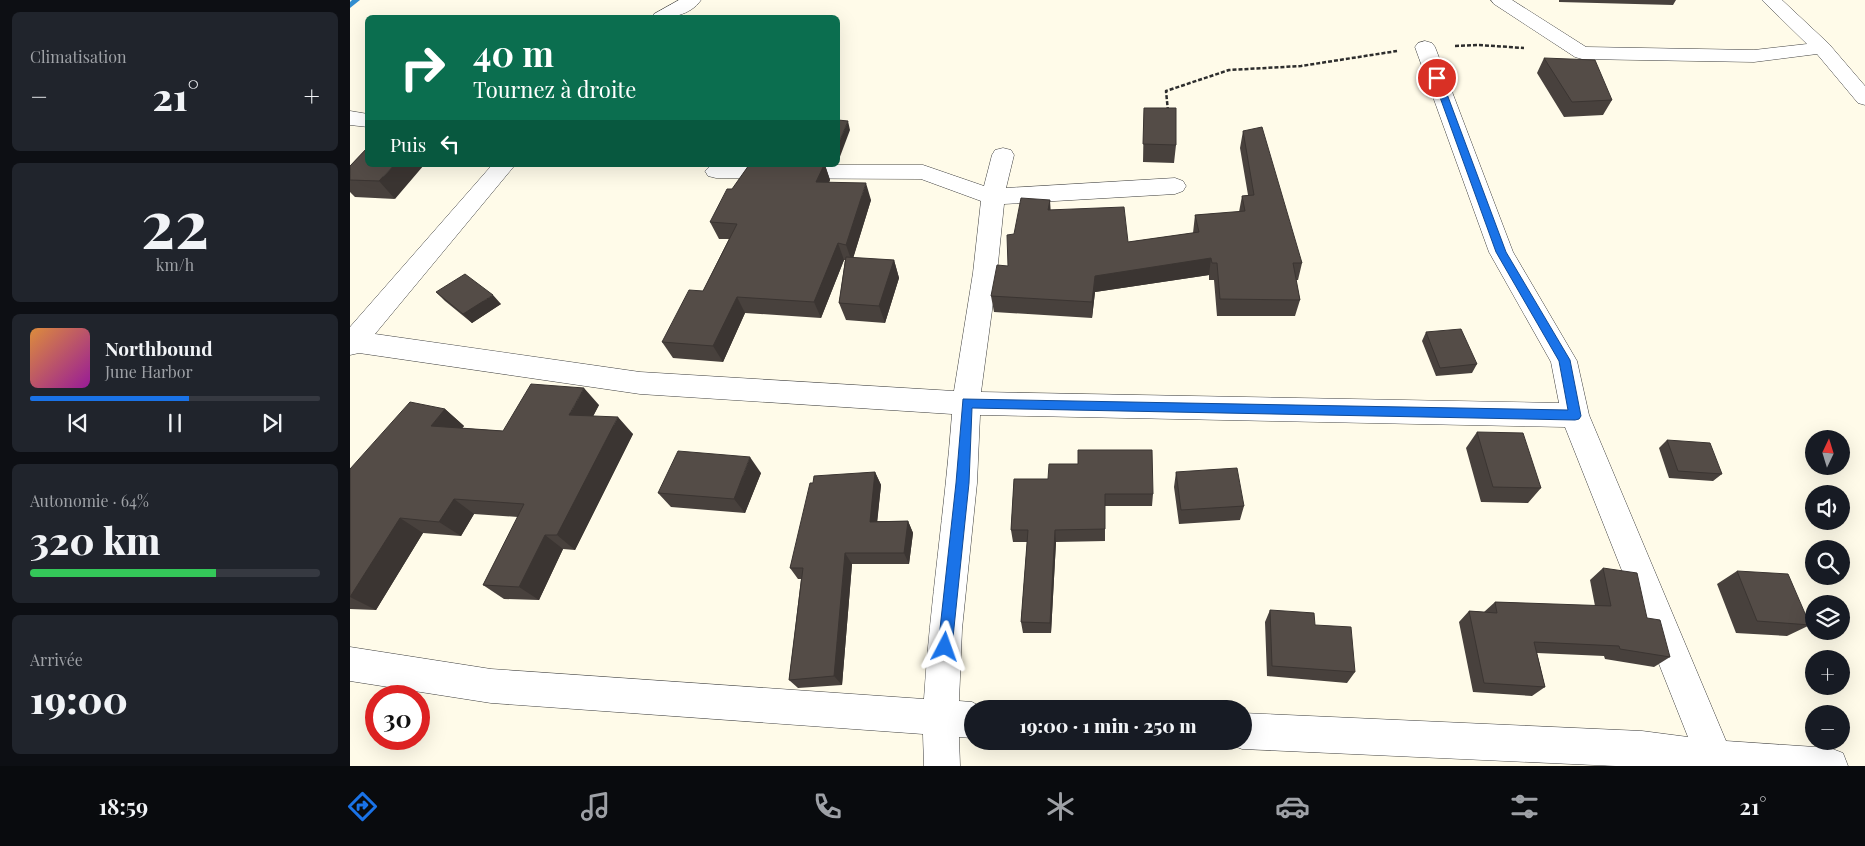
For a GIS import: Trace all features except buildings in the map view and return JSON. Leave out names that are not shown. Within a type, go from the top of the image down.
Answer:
[{"type":"street","points":[[666,15],[692,0]]},
{"type":"street","points":[[1500,0],[1582,53],[1754,56],[1822,48]]},
{"type":"street","points":[[1771,0],[1822,48],[1865,99]]},
{"type":"street","points":[[1424,47],[1501,252],[1564,360],[1575,416],[1716,762]]},
{"type":"street","points":[[350,118],[365,120]]},
{"type":"street","points":[[942,766],[957,719],[946,629],[962,483],[967,403],[993,197],[1003,155]]},
{"type":"street","points":[[351,342],[502,167]]},
{"type":"street","points":[[716,171],[923,172],[993,197],[1175,186]]},
{"type":"street","points":[[351,342],[640,383],[967,403],[1575,416]]},
{"type":"street","points":[[350,664],[491,686],[957,719]]},
{"type":"street","points":[[1252,732],[1642,749],[1716,762],[1830,766]]},
{"type":"path","points":[[1169,120],[1166,91],[1229,70],[1300,66],[1424,47],[1479,45],[1526,48]]},
{"type":"waterway","points":[[350,6],[356,0]]},
{"type":"route","points":[[945,647],[962,483],[967,403],[1575,416],[1564,360],[1501,252],[1437,78]]}]
